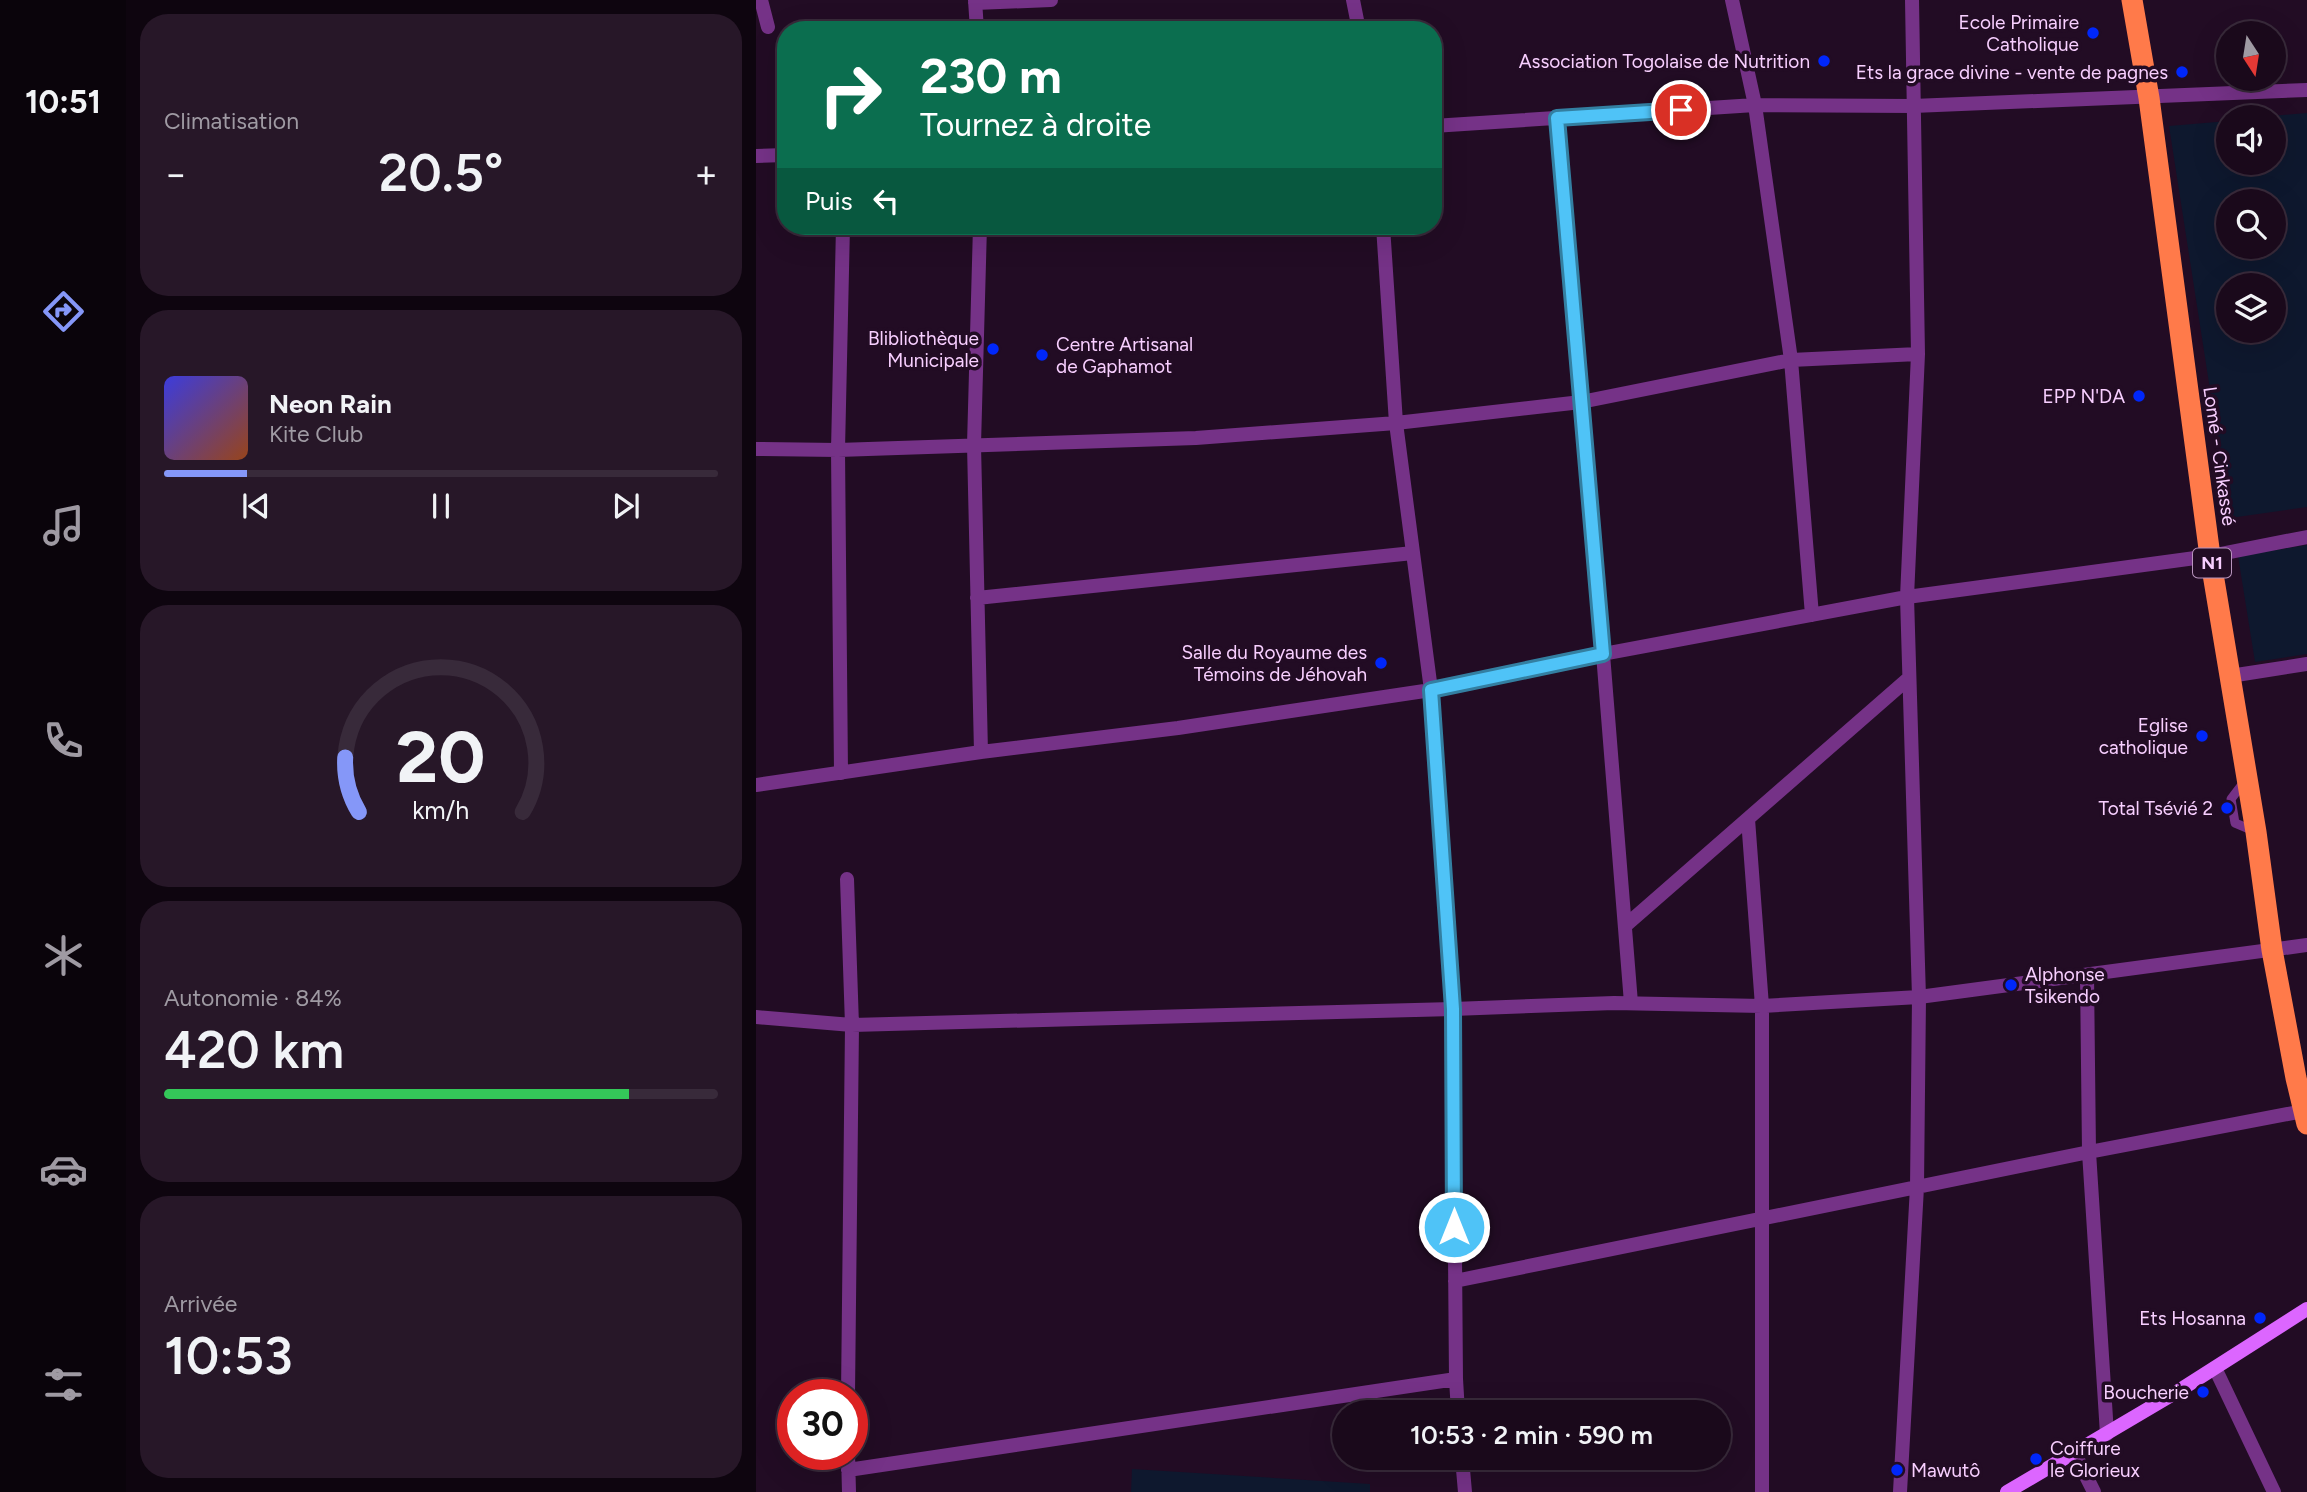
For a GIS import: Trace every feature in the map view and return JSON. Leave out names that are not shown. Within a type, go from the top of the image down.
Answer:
[{"type":"highway","name":"Lomé - Cinkassé","points":[[2132,0],[2149,98],[2210,556],[2256,832],[2272,950],[2305,1117]]},
{"type":"main road","points":[[2007,1492],[2075,1454],[2307,1309]]},
{"type":"street","points":[[761,0],[768,27]]},
{"type":"street","points":[[976,21],[975,2],[1051,0]]},
{"type":"street","points":[[1353,0],[1357,21]]},
{"type":"street","points":[[1731,0],[1755,105],[1791,360],[1812,615]]},
{"type":"street","points":[[1900,1492],[1917,1187],[1919,997],[1907,597],[1918,354],[1912,0]]},
{"type":"street","points":[[1442,126],[1755,105],[1913,106],[2307,90]]},
{"type":"street","points":[[1557,118],[1630,1003]]},
{"type":"street","points":[[756,156],[777,155]]},
{"type":"street","points":[[841,773],[838,450],[843,235]]},
{"type":"street","points":[[980,235],[974,445],[981,752]]},
{"type":"street","points":[[1384,235],[1396,423],[1431,690],[1453,1009],[1457,1400]]},
{"type":"street","points":[[756,449],[838,450],[1196,438],[1396,423],[1581,402],[1791,360],[1918,354]]},
{"type":"street","points":[[756,785],[981,752],[1178,728],[1431,690],[1603,654],[1907,597],[2210,556],[2307,537]]},
{"type":"street","points":[[977,598],[1413,553]]},
{"type":"street","points":[[2230,676],[2307,664]]},
{"type":"street","points":[[1625,926],[1909,678]]},
{"type":"street","points":[[1748,819],[1762,1006],[1762,1492]]},
{"type":"street","points":[[847,879],[852,1025],[848,1379]]},
{"type":"street","points":[[756,1017],[852,1025],[1630,1003],[1762,1006],[1919,997],[2307,946]]},
{"type":"street","points":[[2087,975],[2090,1152],[2107,1434]]},
{"type":"street","points":[[1455,1281],[2090,1152],[2305,1117]]},
{"type":"street","points":[[2215,1368],[2274,1492]]},
{"type":"street","points":[[868,1467],[1455,1379]]},
{"type":"street","points":[[2075,1454],[2094,1492]]},
{"type":"street","points":[[848,1470],[849,1492]]},
{"type":"street","points":[[1463,1470],[1465,1492]]},
{"type":"shaded area","points":[[2307,113],[2307,507],[2230,518],[2169,126],[2216,122],[2216,175],[2286,175],[2286,115]]},
{"type":"shaded area","points":[[2307,545],[2307,654],[2255,662],[2238,556]]},
{"type":"shaded area","points":[[1132,1469],[1370,1484],[1370,1492],[1131,1492]]},
{"type":"place","name":"Ecole Primaire Catholique","points":[[2093,33]]},
{"type":"place","name":"Association Togolaise de Nutrition","points":[[1824,61]]},
{"type":"place","name":"Ets la grace divine - vente de pagnes","points":[[2182,72]]},
{"type":"place","name":"Blibliothèque Municipale","points":[[993,349]]},
{"type":"place","name":"Centre Artisanal de Gaphamot","points":[[1042,355]]},
{"type":"place","name":"EPP N'DA","points":[[2139,396]]},
{"type":"place","name":"Salle du Royaume des Témoins de Jéhovah","points":[[1381,663]]},
{"type":"place","name":"Eglise catholique","points":[[2202,736]]},
{"type":"place","name":"Total Tsévié 2","points":[[2227,808]]},
{"type":"place","name":"Alphonse Tsikendo","points":[[2011,985]]},
{"type":"place","name":"Ets Hosanna","points":[[2260,1318]]},
{"type":"place","name":"Boucherie","points":[[2203,1392]]},
{"type":"place","name":"Coiffure le Glorieux","points":[[2036,1459]]},
{"type":"place","name":"Mawutô","points":[[1897,1470]]},
{"type":"route","points":[[1454,1227],[1453,1009],[1431,690],[1603,654],[1557,118],[1681,110]]}]
